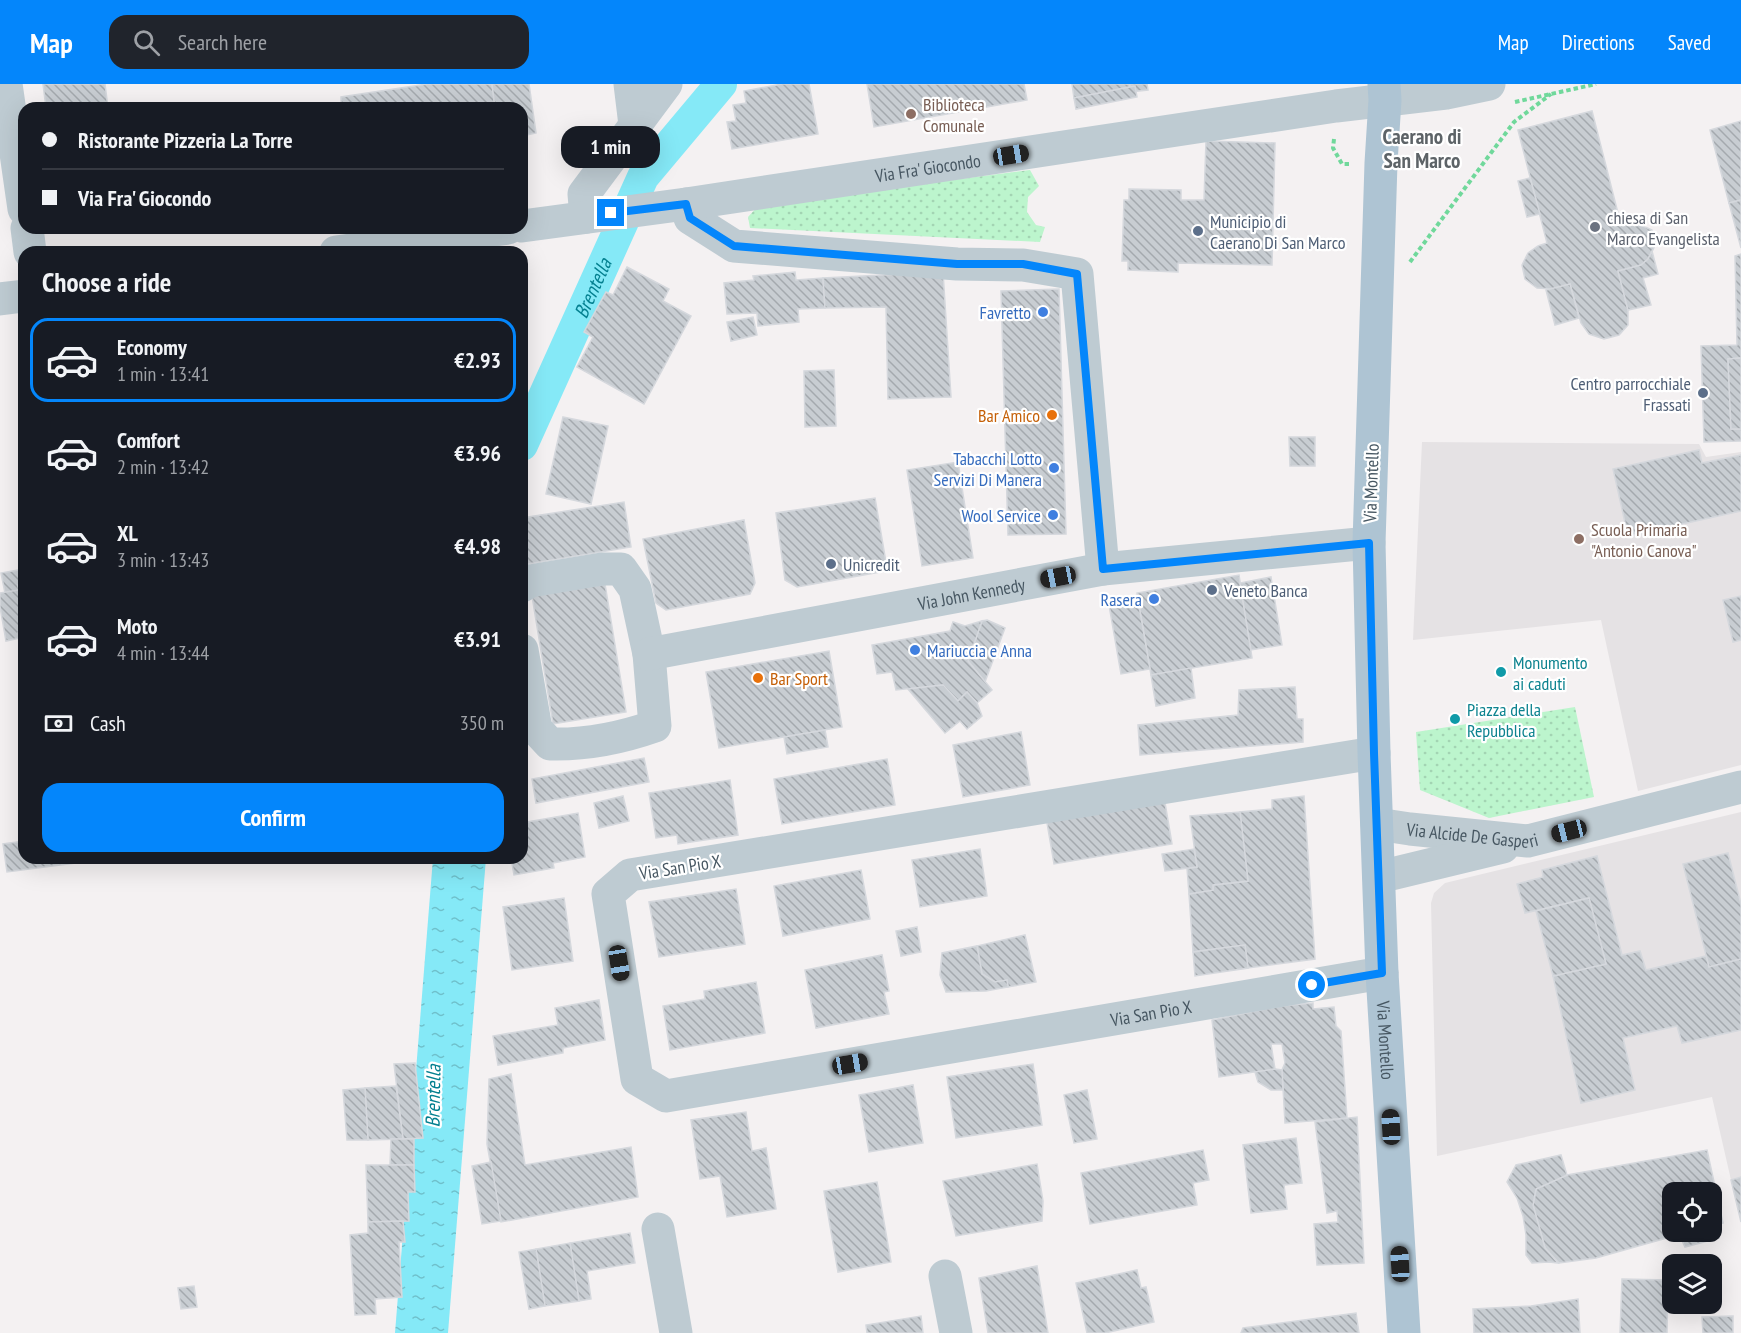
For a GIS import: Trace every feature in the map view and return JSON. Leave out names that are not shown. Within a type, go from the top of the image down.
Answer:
[{"type":"main road","name":"Via Montello","points":[[1384,92],[1369,543],[1382,973],[1404,1333]]},
{"type":"street","points":[[6,84],[18,167]]},
{"type":"street","points":[[630,84],[635,125]]},
{"type":"street","points":[[604,215],[584,194],[666,84]]},
{"type":"street","name":"Via Fra' Giocondo","points":[[528,225],[679,205],[1335,106],[1384,92],[1498,94]]},
{"type":"street","points":[[679,205],[690,218],[734,246],[957,264],[1023,264],[1077,274],[1103,569]]},
{"type":"street","points":[[379,246],[465,234]]},
{"type":"street","points":[[0,299],[18,297]]},
{"type":"street","name":"Via John Kennedy","points":[[649,654],[1103,569],[1369,543]]},
{"type":"street","points":[[528,582],[602,569],[621,569],[635,589],[649,654],[655,726],[629,735],[571,744],[549,744],[536,729],[528,684]]},
{"type":"street","name":"Via San Pio X","points":[[1374,753],[630,875],[608,894],[637,1079],[666,1096],[1382,973]]},
{"type":"street","name":"Via Alcide De Gasperi","points":[[1377,824],[1528,841],[1741,787]]},
{"type":"street","points":[[1379,877],[1528,841]]},
{"type":"street","points":[[658,1229],[676,1333]]},
{"type":"street","points":[[945,1276],[956,1333]]},
{"type":"path","points":[[1498,94],[1552,93],[1596,84]]},
{"type":"path","points":[[1406,255],[1406,267],[1514,122],[1552,93]]},
{"type":"shaded area","name":"Scuola Primaria \"Antonio Canova\"","points":[[1422,442],[1699,444],[1706,457],[1741,452],[1741,765],[1638,791],[1601,620],[1413,640]]},
{"type":"shaded area","points":[[1741,812],[1741,1177],[1731,1180],[1712,1097],[1437,1156],[1431,903],[1434,893],[1445,883]]},
{"type":"green space","points":[[1030,170],[1039,186],[1028,197],[1027,212],[1036,225],[1045,227],[1040,242],[750,228],[748,217],[759,205]]},
{"type":"green space","points":[[1575,707],[1594,797],[1489,818],[1420,790],[1416,732]]},
{"type":"water","points":[[433,864],[486,864],[448,1333],[395,1333]]},
{"type":"building","points":[[43,84],[105,84],[107,102],[45,102]]},
{"type":"building","points":[[427,84],[492,84],[494,102],[341,102],[341,97]]},
{"type":"building","points":[[492,84],[529,84],[536,133],[528,135],[528,102],[494,102]]},
{"type":"building","points":[[782,84],[809,84],[818,134],[732,149],[727,122],[736,121],[733,105],[746,103],[744,91]]},
{"type":"building","name":"Biblioteca Comunale","points":[[867,84],[1024,84],[1027,100],[874,127]]},
{"type":"building","points":[[1072,84],[1130,84],[1130,87],[1074,98]]},
{"type":"building","points":[[1130,84],[1147,84],[1148,90],[1130,92]]},
{"type":"building","points":[[1135,86],[1137,97],[1076,109],[1074,98]]},
{"type":"building","name":"chiesa di San Marco Evangelista","points":[[1592,111],[1621,225],[1634,222],[1652,230],[1656,244],[1648,259],[1641,265],[1618,271],[1628,310],[1628,325],[1619,335],[1604,339],[1589,334],[1581,323],[1570,284],[1553,289],[1537,288],[1525,279],[1522,265],[1528,253],[1547,243],[1518,130]]},
{"type":"building","points":[[1741,121],[1741,200],[1729,203],[1710,130]]},
{"type":"building","name":"Municipio di Caerano Di San Marco","points":[[1206,141],[1275,143],[1272,265],[1178,263],[1178,272],[1128,270],[1128,261],[1122,261],[1124,200],[1129,200],[1129,189],[1181,190],[1181,200],[1204,200]]},
{"type":"building","points":[[1530,178],[1540,214],[1527,217],[1518,181]]},
{"type":"building","points":[[1741,200],[1741,248],[1729,203]]},
{"type":"building","points":[[1652,251],[1658,274],[1643,278],[1651,305],[1628,310],[1618,271],[1641,265]]},
{"type":"building","points":[[1741,254],[1741,358],[1728,359],[1731,429],[1741,429],[1741,441],[1704,442],[1701,346],[1737,345],[1735,256]]},
{"type":"building","points":[[627,267],[669,289],[663,301],[691,316],[644,404],[577,367],[593,337],[584,332],[606,292],[613,295]]},
{"type":"building","points":[[795,272],[796,280],[823,278],[825,308],[798,309],[799,322],[758,326],[757,313],[727,314],[724,283],[754,280],[753,276]]},
{"type":"building","points":[[943,272],[951,397],[888,399],[886,307],[825,308],[823,278]]},
{"type":"building","points":[[1570,284],[1579,318],[1555,325],[1546,290]]},
{"type":"building","points":[[1059,289],[1066,534],[1008,535],[1001,291]]},
{"type":"building","points":[[753,317],[757,335],[731,341],[727,322]]},
{"type":"building","points":[[1741,358],[1741,429],[1731,429],[1728,359]]},
{"type":"building","points":[[834,370],[836,426],[805,427],[804,371]]},
{"type":"building","points":[[563,417],[608,426],[591,504],[546,494]]},
{"type":"building","points":[[1289,437],[1315,437],[1315,466],[1290,466]]},
{"type":"building","points":[[1699,450],[1702,463],[1741,455],[1741,511],[1628,536],[1613,469]]},
{"type":"building","points":[[958,462],[973,558],[922,566],[907,470]]},
{"type":"building","points":[[875,498],[886,562],[880,572],[797,587],[785,580],[776,513]]},
{"type":"building","points":[[624,502],[631,547],[528,564],[528,517]]},
{"type":"building","points":[[744,520],[755,583],[750,594],[666,610],[656,603],[643,539]]},
{"type":"building","points":[[18,570],[18,590],[5,593],[1,573]]},
{"type":"building","points":[[1239,575],[1252,658],[1151,675],[1137,593]]},
{"type":"building","points":[[1271,577],[1282,645],[1251,650],[1240,583]]},
{"type":"building","points":[[605,584],[626,712],[553,724],[532,596]]},
{"type":"building","points":[[18,590],[18,638],[6,641],[0,593]]},
{"type":"building","points":[[1741,596],[1741,640],[1733,642],[1723,600]]},
{"type":"building","points":[[1138,600],[1150,669],[1121,674],[1109,605]]},
{"type":"building","points":[[987,620],[1005,628],[985,682],[968,661],[982,621]]},
{"type":"building","points":[[982,621],[968,661],[992,690],[977,703],[967,692],[958,701],[943,685],[896,690],[892,672],[877,674],[872,645],[950,631],[953,622],[965,626]]},
{"type":"building","points":[[829,651],[842,727],[719,748],[706,672]]},
{"type":"building","points":[[1191,668],[1195,698],[1156,706],[1151,675]]},
{"type":"building","points":[[943,685],[958,701],[967,692],[977,703],[982,716],[967,729],[960,721],[945,733],[908,689]]},
{"type":"building","points":[[1295,687],[1297,719],[1303,719],[1303,742],[1140,755],[1138,725],[1238,715],[1239,690]]},
{"type":"building","points":[[825,730],[828,747],[787,754],[784,737]]},
{"type":"building","points":[[1021,732],[1030,785],[963,797],[953,745]]},
{"type":"building","points":[[644,758],[649,782],[536,803],[532,779]]},
{"type":"building","points":[[887,759],[895,805],[782,824],[774,779]]},
{"type":"building","points":[[730,780],[738,835],[678,844],[677,835],[656,838],[649,793]]},
{"type":"building","points":[[1163,791],[1172,844],[1054,864],[1045,811]]},
{"type":"building","points":[[623,796],[629,821],[599,828],[594,803]]},
{"type":"building","points":[[1304,796],[1315,959],[1248,968],[1245,945],[1193,952],[1189,894],[1213,890],[1213,885],[1248,881],[1240,812],[1272,809],[1272,800]]},
{"type":"building","points":[[1240,812],[1248,881],[1213,885],[1213,890],[1189,894],[1187,868],[1197,867],[1190,816]]},
{"type":"building","points":[[578,813],[585,857],[553,863],[554,868],[514,875],[512,864],[528,864],[528,822]]},
{"type":"building","points":[[18,842],[18,864],[67,864],[7,872],[3,844]]},
{"type":"building","points":[[980,849],[987,896],[920,907],[912,860]]},
{"type":"building","points":[[1194,849],[1197,867],[1165,871],[1162,854]]},
{"type":"building","points":[[1728,853],[1741,904],[1741,959],[1709,967],[1683,864]]},
{"type":"building","points":[[1597,856],[1622,955],[1640,951],[1646,970],[1706,956],[1709,967],[1741,959],[1741,1030],[1682,1043],[1677,1026],[1623,1038],[1635,1090],[1581,1103],[1553,976],[1606,964],[1589,898],[1525,913],[1517,884],[1543,877],[1542,870]]},
{"type":"building","points":[[861,870],[870,919],[783,936],[774,886]]},
{"type":"building","points":[[736,889],[745,944],[659,957],[649,902]]},
{"type":"building","points":[[564,898],[573,961],[512,970],[503,907]]},
{"type":"building","points":[[1589,898],[1606,964],[1553,976],[1536,911]]},
{"type":"building","points":[[917,927],[921,952],[901,956],[896,931]]},
{"type":"building","points":[[1025,935],[1036,982],[1008,987],[1007,980],[995,982],[982,974],[977,946]]},
{"type":"building","points":[[1245,945],[1248,968],[1195,976],[1193,952]]},
{"type":"building","points":[[977,946],[982,974],[995,982],[1007,980],[1008,987],[986,991],[946,992],[940,975],[942,953]]},
{"type":"building","points":[[882,955],[889,991],[884,992],[889,1014],[816,1028],[805,970]]},
{"type":"building","points":[[756,982],[765,1033],[670,1050],[663,1006],[705,999],[704,991]]},
{"type":"building","points":[[599,1000],[605,1040],[563,1048],[563,1053],[498,1065],[493,1036],[558,1025],[555,1008]]},
{"type":"building","points":[[1313,1003],[1313,1009],[1334,1007],[1336,1026],[1341,1031],[1347,1118],[1285,1123],[1282,1070],[1285,1063],[1282,1044],[1271,1044],[1275,1069],[1219,1077],[1212,1020],[1281,1006]]},
{"type":"building","points":[[415,1063],[423,1138],[403,1139],[394,1064]]},
{"type":"building","points":[[1033,1064],[1042,1125],[956,1138],[947,1077]]},
{"type":"building","points":[[1282,1070],[1283,1090],[1271,1090],[1258,1082],[1255,1072]]},
{"type":"building","points":[[511,1074],[525,1165],[631,1147],[638,1197],[501,1222],[487,1144],[489,1079]]},
{"type":"building","points":[[913,1085],[923,1143],[869,1152],[859,1095]]},
{"type":"building","points":[[396,1086],[403,1139],[368,1140],[365,1088]]},
{"type":"building","points":[[365,1088],[368,1140],[347,1140],[343,1090]]},
{"type":"building","points":[[1087,1090],[1097,1139],[1074,1143],[1064,1095]]},
{"type":"building","points":[[746,1112],[752,1151],[766,1148],[776,1209],[727,1217],[720,1176],[700,1179],[691,1120]]},
{"type":"building","points":[[1357,1117],[1364,1263],[1317,1265],[1314,1224],[1338,1222],[1337,1211],[1327,1213],[1315,1122]]},
{"type":"building","points":[[1296,1138],[1302,1183],[1284,1185],[1287,1209],[1251,1213],[1243,1145]]},
{"type":"building","points":[[391,1139],[414,1139],[414,1165],[390,1165]]},
{"type":"building","points":[[1203,1150],[1209,1180],[1193,1183],[1197,1205],[1090,1224],[1081,1173]]},
{"type":"building","points":[[1707,1150],[1714,1182],[1662,1182],[1662,1239],[1596,1258],[1559,1263],[1545,1248],[1533,1205],[1536,1189],[1567,1175]]},
{"type":"building","points":[[1561,1155],[1567,1175],[1536,1189],[1533,1205],[1545,1248],[1558,1263],[1532,1263],[1526,1255],[1523,1216],[1517,1198],[1507,1182],[1516,1165]]},
{"type":"building","points":[[491,1162],[501,1221],[482,1224],[472,1166]]},
{"type":"building","points":[[1037,1164],[1043,1201],[1042,1221],[956,1236],[943,1181]]},
{"type":"building","points":[[366,1165],[414,1165],[415,1192],[408,1192],[409,1221],[368,1222]]},
{"type":"building","points":[[1741,1177],[1741,1222],[1731,1180]]},
{"type":"building","points":[[877,1182],[891,1262],[838,1272],[824,1191]]},
{"type":"building","points":[[403,1221],[405,1242],[399,1242],[402,1297],[375,1299],[376,1314],[355,1315],[350,1235],[368,1233],[368,1222]]},
{"type":"building","points":[[630,1233],[635,1263],[587,1271],[591,1299],[579,1301],[570,1243]]},
{"type":"building","points":[[1683,1242],[1704,1242],[1685,1247]]},
{"type":"building","points":[[570,1243],[579,1301],[545,1306],[536,1249]]},
{"type":"building","points":[[536,1249],[545,1306],[529,1309],[519,1252]]},
{"type":"building","points":[[1037,1266],[1048,1333],[988,1333],[979,1278]]},
{"type":"building","points":[[1137,1270],[1141,1288],[1146,1287],[1154,1322],[1105,1333],[1087,1333],[1076,1283]]},
{"type":"building","points":[[1622,1279],[1662,1280],[1662,1314],[1667,1314],[1667,1333],[1620,1333]]},
{"type":"building","points":[[194,1286],[197,1307],[181,1309],[178,1288]]},
{"type":"building","points":[[1578,1299],[1580,1333],[1474,1333],[1473,1309],[1531,1306]]},
{"type":"building","points":[[1356,1313],[1359,1333],[1241,1333],[1243,1328]]},
{"type":"building","points":[[921,1316],[923,1333],[867,1333],[866,1325]]},
{"type":"building","points":[[1733,1316],[1733,1333],[1703,1333],[1702,1317]]},
{"type":"waterway","name":"Brentella","points":[[528,432],[643,177],[721,84]]},
{"type":"place","name":"Biblioteca Comunale","points":[[911,114]]},
{"type":"place","name":"chiesa di San Marco Evangelista","points":[[1595,227]]},
{"type":"place","name":"Municipio di Caerano Di San Marco","points":[[1198,231]]},
{"type":"place","name":"Favretto","points":[[1043,312]]},
{"type":"place","name":"Centro parrocchiale Frassati","points":[[1703,393]]},
{"type":"place","name":"Bar Amico","points":[[1052,415]]},
{"type":"place","name":"Tabacchi Lotto Servizi Di Manera","points":[[1054,468]]},
{"type":"place","name":"Wool Service","points":[[1053,515]]},
{"type":"place","name":"Scuola Primaria \"Antonio Canova\"","points":[[1579,539]]},
{"type":"place","name":"Unicredit","points":[[831,564]]},
{"type":"place","name":"Veneto Banca","points":[[1212,590]]},
{"type":"place","name":"Rasera","points":[[1154,599]]},
{"type":"place","name":"Mariuccia e Anna","points":[[915,650]]},
{"type":"place","name":"Monumento ai caduti","points":[[1501,672]]},
{"type":"place","name":"Bar Sport","points":[[758,678]]},
{"type":"place","name":"Piazza della Repubblica","points":[[1455,719]]},
{"type":"district","name":"Caerano di San Marco","points":[[1422,148]]},
{"type":"route","points":[[611,213],[686,204],[690,218],[734,246],[957,264],[1023,264],[1077,274],[1103,569],[1369,543],[1382,973],[1312,985]]}]
